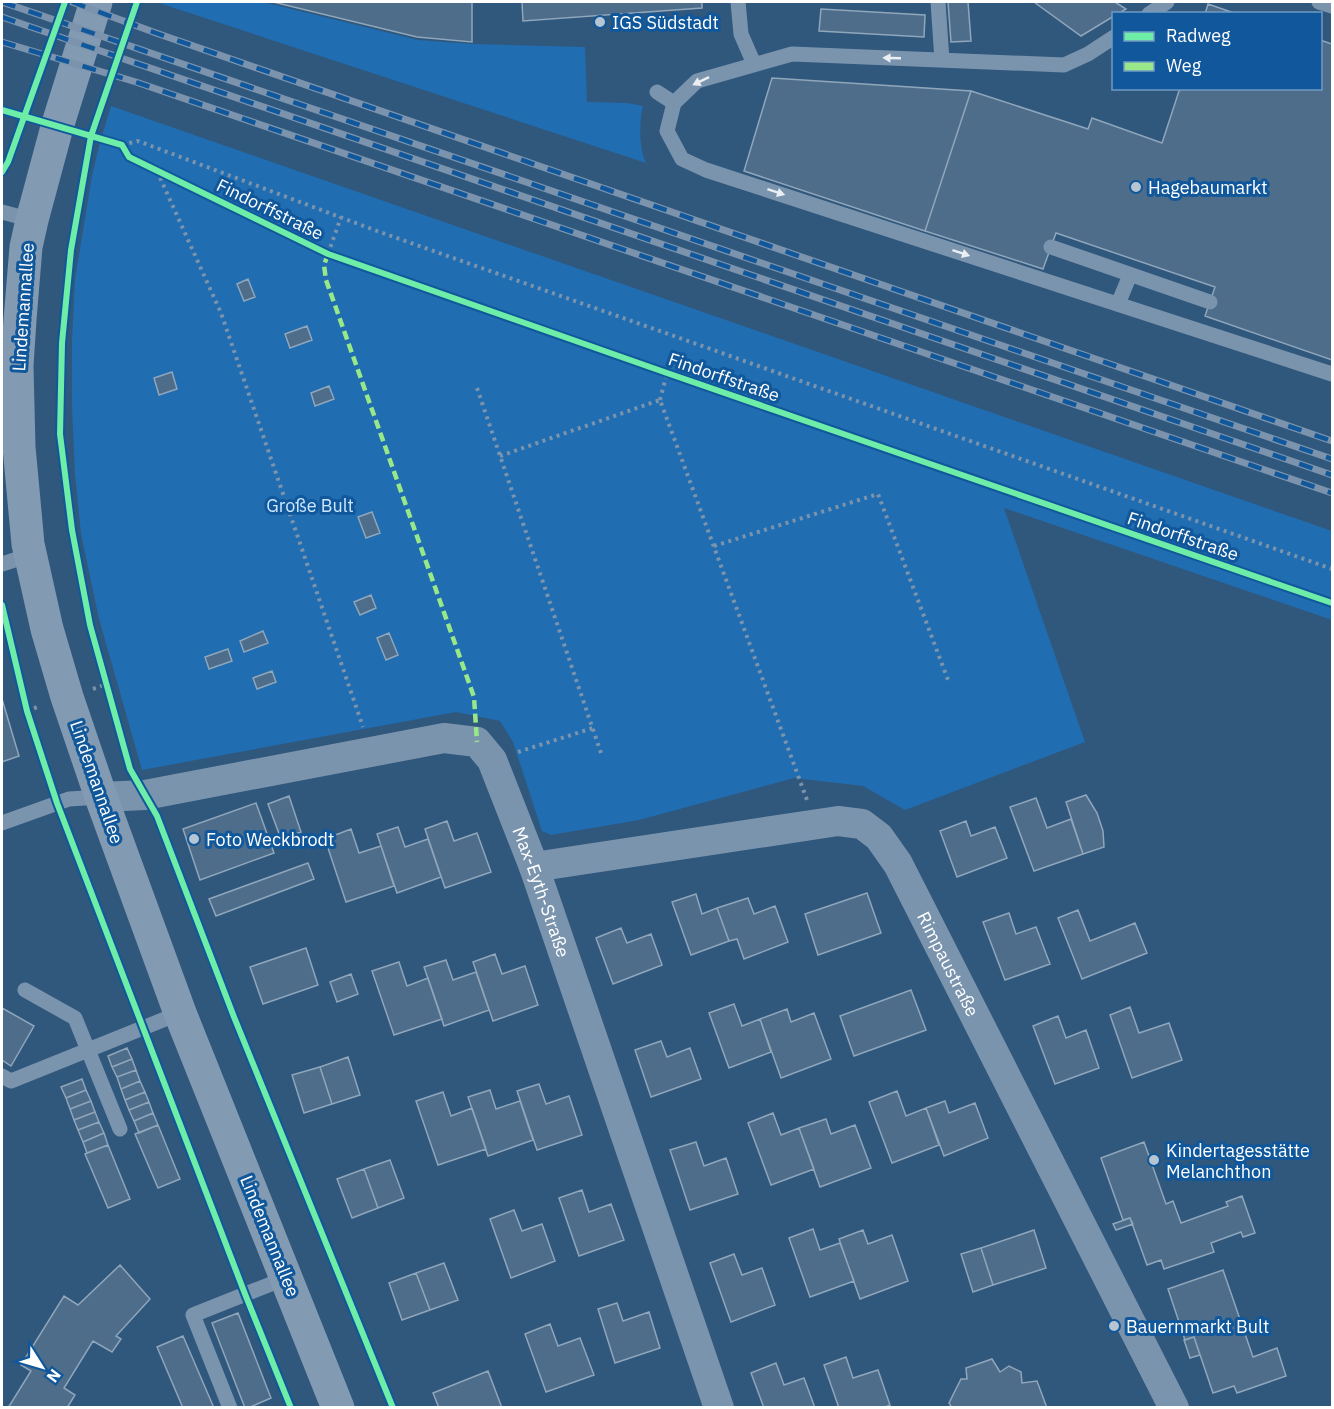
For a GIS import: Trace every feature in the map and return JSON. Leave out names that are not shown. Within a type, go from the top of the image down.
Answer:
[{"type":"street","name":"Lindemannallee","points":[[96,2],[57,127],[17,216],[26,247],[20,320],[7,373],[19,447],[16,559],[47,629],[67,698],[101,797],[180,1013],[338,1407]]},
{"type":"street","name":"Max-Eyth-Straße","points":[[101,797],[145,795],[444,738],[477,742],[492,760],[534,867],[719,1407]]},
{"type":"street","name":"Rimpaustraße","points":[[534,867],[838,821],[862,824],[879,837],[898,864],[1174,1407]]},
{"type":"lane","points":[[738,2],[741,34],[754,64]]},
{"type":"lane","points":[[938,2],[946,60]]},
{"type":"lane","points":[[1152,12],[1167,2]]},
{"type":"lane","points":[[1319,2],[1332,6]]},
{"type":"lane","points":[[1112,38],[1088,54],[1064,65],[792,54],[698,81],[674,103],[667,131],[682,159],[706,170],[1332,374]]},
{"type":"lane","points":[[657,92],[674,103]]},
{"type":"lane","points":[[1051,247],[1209,302]]},
{"type":"lane","points":[[1118,304],[1130,275]]},
{"type":"lane","points":[[2,823],[69,799],[101,797]]},
{"type":"lane","points":[[25,990],[75,1018],[120,1129]]},
{"type":"lane","points":[[2,1076],[11,1081],[180,1013]]},
{"type":"lane","points":[[230,1407],[193,1315],[286,1278]]},
{"type":"path","points":[[148,167],[168,177]]},
{"type":"path","points":[[157,171],[221,313],[372,751]]},
{"type":"path","points":[[328,254],[341,217]]},
{"type":"path","points":[[667,373],[660,400],[816,824]]},
{"type":"path","points":[[477,388],[602,756]]},
{"type":"path","points":[[500,456],[660,400]]},
{"type":"path","points":[[714,546],[878,494],[948,680]]},
{"type":"path","points":[[492,760],[593,728]]},
{"type":"green space","points":[[156,2],[263,2],[418,40],[585,47],[587,102],[627,103],[643,106],[640,135],[646,163]]},
{"type":"green space","name":"Große Bult","points":[[111,106],[1332,531],[1332,620],[1004,508],[1085,742],[905,810],[863,786],[794,778],[639,820],[551,835],[542,831],[513,742],[500,721],[456,712],[142,770],[99,619],[81,534],[75,475],[72,341],[75,279],[92,176]]},
{"type":"building","points":[[273,2],[472,2],[472,42],[417,37]]},
{"type":"building","points":[[522,2],[702,2],[702,8],[523,21]]},
{"type":"building","points":[[948,2],[968,2],[971,41],[951,42]]},
{"type":"building","points":[[1034,2],[1115,2],[1126,9],[1121,12],[1112,12],[1112,17],[1081,36]]},
{"type":"building","points":[[1208,4],[1231,12],[1206,12]]},
{"type":"building","points":[[821,9],[925,15],[924,37],[819,31]]},
{"type":"building","name":"Hagebaumarkt","points":[[1322,41],[1332,44],[1332,360],[1205,316],[1215,287],[1056,233],[1043,269],[925,231],[971,91],[1088,129],[1092,118],[1162,143],[1179,90],[1322,90]]},
{"type":"building","points":[[772,78],[971,91],[925,231],[744,171]]},
{"type":"building","points":[[248,279],[255,297],[244,301],[237,284]]},
{"type":"building","points":[[307,326],[312,340],[290,348],[285,334]]},
{"type":"building","points":[[172,372],[177,389],[159,395],[154,378]]},
{"type":"building","points":[[329,386],[334,399],[315,406],[311,393]]},
{"type":"building","points":[[372,512],[380,533],[366,538],[358,517]]},
{"type":"building","points":[[371,595],[376,608],[360,615],[354,602]]},
{"type":"building","points":[[263,631],[268,643],[244,652],[240,641]]},
{"type":"building","points":[[389,633],[398,655],[386,660],[377,638]]},
{"type":"building","points":[[228,649],[232,661],[209,669],[205,657]]},
{"type":"building","points":[[272,671],[276,682],[257,689],[253,678]]},
{"type":"building","points":[[2,699],[19,756],[2,762]]},
{"type":"building","points":[[1086,795],[1097,813],[1103,831],[1104,847],[1083,854],[1066,802]]},
{"type":"building","points":[[289,796],[301,832],[281,839],[268,804]]},
{"type":"building","points":[[1036,798],[1047,828],[1071,819],[1083,854],[1034,871],[1010,807]]},
{"type":"building","points":[[256,803],[274,853],[200,880],[183,829]]},
{"type":"building","points":[[447,821],[454,841],[477,833],[491,872],[445,888],[425,829]]},
{"type":"building","points":[[966,821],[971,836],[995,827],[1007,858],[957,877],[940,831]]},
{"type":"building","points":[[398,827],[405,847],[428,839],[441,877],[397,893],[377,834]]},
{"type":"building","points":[[351,829],[359,853],[381,846],[394,886],[346,902],[325,839]]},
{"type":"building","points":[[308,863],[314,879],[216,916],[209,899]]},
{"type":"building","points":[[867,893],[881,933],[818,955],[805,914]]},
{"type":"building","points":[[696,894],[702,914],[717,908],[729,941],[691,955],[672,902]]},
{"type":"building","points":[[748,898],[754,914],[775,906],[788,942],[744,959],[737,939],[729,941],[717,908]]},
{"type":"building","points":[[1078,910],[1090,941],[1135,923],[1147,953],[1082,979],[1058,918]]},
{"type":"building","points":[[1009,913],[1016,934],[1036,927],[1050,964],[1005,980],[983,922]]},
{"type":"building","points":[[621,928],[627,943],[651,934],[662,965],[613,984],[596,938]]},
{"type":"building","points":[[306,948],[318,985],[263,1004],[250,967]]},
{"type":"building","points":[[495,954],[502,974],[525,966],[538,1005],[493,1021],[473,962]]},
{"type":"building","points":[[446,960],[453,980],[476,972],[489,1010],[444,1026],[424,967]]},
{"type":"building","points":[[399,962],[407,986],[428,978],[442,1019],[394,1035],[372,971]]},
{"type":"building","points":[[351,974],[358,994],[337,1002],[330,982]]},
{"type":"building","points":[[911,990],[926,1030],[854,1056],[840,1016]]},
{"type":"building","points":[[734,1004],[742,1026],[760,1019],[771,1052],[729,1068],[709,1013]]},
{"type":"building","points":[[1130,1007],[1139,1033],[1169,1023],[1182,1060],[1132,1078],[1110,1015]]},
{"type":"building","points":[[2,1008],[34,1026],[11,1066],[2,1060]]},
{"type":"building","points":[[787,1009],[791,1022],[814,1013],[831,1059],[781,1078],[760,1019]]},
{"type":"building","points":[[1058,1016],[1066,1038],[1086,1030],[1099,1068],[1055,1084],[1033,1026]]},
{"type":"building","points":[[661,1041],[667,1057],[690,1048],[701,1079],[651,1097],[635,1050]]},
{"type":"building","points":[[127,1048],[132,1059],[112,1067],[108,1056]]},
{"type":"building","points":[[348,1057],[360,1095],[332,1104],[320,1067]]},
{"type":"building","points":[[132,1059],[136,1070],[117,1077],[112,1067]]},
{"type":"building","points":[[320,1067],[332,1104],[304,1113],[292,1075]]},
{"type":"building","points":[[136,1070],[140,1081],[121,1089],[117,1077]]},
{"type":"building","points":[[82,1079],[86,1090],[66,1098],[61,1087]]},
{"type":"building","points":[[140,1081],[145,1092],[125,1100],[121,1089]]},
{"type":"building","points":[[539,1084],[546,1104],[569,1096],[582,1135],[537,1150],[517,1091]]},
{"type":"building","points":[[86,1090],[91,1101],[70,1109],[66,1098]]},
{"type":"building","points":[[490,1090],[496,1109],[520,1101],[533,1140],[488,1156],[468,1097]]},
{"type":"building","points":[[897,1091],[906,1116],[926,1108],[939,1145],[892,1163],[869,1102]]},
{"type":"building","points":[[145,1092],[149,1102],[129,1110],[125,1100]]},
{"type":"building","points":[[443,1092],[451,1116],[472,1108],[486,1149],[438,1165],[416,1101]]},
{"type":"building","points":[[91,1101],[95,1112],[74,1120],[70,1109]]},
{"type":"building","points":[[945,1101],[949,1113],[975,1103],[988,1138],[944,1156],[926,1108]]},
{"type":"building","points":[[149,1102],[153,1113],[134,1121],[129,1110]]},
{"type":"building","points":[[95,1112],[99,1122],[78,1130],[74,1120]]},
{"type":"building","points":[[153,1113],[158,1125],[139,1133],[134,1121]]},
{"type":"building","points":[[773,1113],[781,1135],[799,1128],[814,1169],[771,1185],[748,1123]]},
{"type":"building","points":[[826,1119],[831,1134],[855,1125],[871,1168],[820,1187],[799,1128]]},
{"type":"building","points":[[99,1122],[104,1133],[83,1142],[78,1130]]},
{"type":"building","points":[[158,1125],[180,1179],[158,1188],[135,1134]]},
{"type":"building","points":[[104,1133],[108,1145],[87,1153],[83,1142]]},
{"type":"building","points":[[696,1142],[704,1166],[726,1158],[738,1194],[690,1210],[670,1150]]},
{"type":"building","points":[[1144,1142],[1166,1204],[1173,1201],[1181,1223],[1228,1206],[1226,1202],[1242,1196],[1255,1233],[1243,1237],[1241,1232],[1211,1243],[1214,1252],[1164,1269],[1161,1260],[1147,1265],[1130,1218],[1123,1220],[1101,1158]]},
{"type":"building","points":[[108,1145],[130,1199],[108,1208],[85,1154]]},
{"type":"building","points":[[390,1160],[404,1198],[378,1208],[364,1169]]},
{"type":"building","points":[[364,1169],[378,1208],[352,1218],[337,1179]]},
{"type":"building","points":[[582,1190],[589,1212],[611,1204],[624,1240],[579,1256],[559,1198]]},
{"type":"building","points":[[514,1210],[522,1231],[542,1224],[555,1261],[511,1278],[490,1219]]},
{"type":"building","points":[[1130,1218],[1133,1224],[1116,1230],[1113,1224]]},
{"type":"building","points":[[813,1229],[820,1250],[840,1243],[854,1281],[810,1297],[789,1238]]},
{"type":"building","points":[[863,1230],[868,1244],[892,1235],[908,1281],[860,1299],[839,1239]]},
{"type":"building","points":[[1034,1230],[1046,1268],[993,1285],[981,1248]]},
{"type":"building","points":[[981,1248],[993,1285],[973,1292],[961,1254]]},
{"type":"building","points":[[734,1254],[742,1275],[762,1268],[775,1305],[731,1322],[710,1263]]},
{"type":"building","points":[[444,1263],[458,1300],[430,1310],[416,1273]]},
{"type":"building","points":[[120,1265],[150,1299],[116,1336],[121,1339],[112,1352],[93,1341],[64,1388],[75,1395],[67,1408],[8,1408],[31,1371],[21,1365],[64,1296],[78,1305]]},
{"type":"building","points":[[1223,1270],[1253,1357],[1277,1348],[1286,1376],[1237,1393],[1234,1386],[1213,1393],[1194,1337],[1185,1340],[1168,1289]]},
{"type":"building","points":[[416,1273],[430,1310],[402,1320],[389,1283]]},
{"type":"building","points":[[617,1303],[623,1321],[649,1312],[660,1348],[615,1363],[598,1309]]},
{"type":"building","points":[[238,1313],[271,1398],[248,1408],[245,1408],[212,1323]]},
{"type":"building","points":[[550,1324],[558,1346],[580,1338],[594,1375],[546,1392],[525,1334]]},
{"type":"building","points":[[183,1336],[214,1408],[183,1408],[157,1347]]},
{"type":"building","points":[[1194,1337],[1200,1355],[1190,1358],[1184,1340]]},
{"type":"building","points":[[846,1357],[853,1378],[878,1370],[890,1405],[883,1408],[839,1408],[824,1365]]},
{"type":"building","points":[[992,1359],[1000,1372],[1009,1366],[1021,1372],[1022,1383],[1037,1381],[1047,1408],[952,1408],[949,1403],[961,1379],[967,1379],[966,1368]]},
{"type":"building","points":[[776,1363],[784,1385],[804,1378],[815,1408],[764,1408],[751,1373]]},
{"type":"building","points":[[488,1371],[502,1408],[439,1408],[433,1393]]},
{"type":"railway","points":[[2,2],[1332,459]]},
{"type":"railway","points":[[72,2],[1332,441]]},
{"type":"railway","points":[[2,17],[1332,475]]},
{"type":"railway","points":[[2,42],[136,82],[1332,493]]},
{"type":"marked path","points":[[328,254],[324,265],[326,280],[474,697],[477,742]]},
{"type":"cycle path","points":[[2,172],[8,162],[65,2]]},
{"type":"cycle path","points":[[137,2],[91,136],[71,250],[62,343],[60,434],[72,530],[90,625],[130,769],[157,816],[234,1017],[393,1408]]},
{"type":"cycle path","name":"Findorffstraße","points":[[2,110],[122,145],[129,157],[328,254],[1332,603]]},
{"type":"cycle path","points":[[2,605],[27,711],[57,803],[291,1408]]},
{"type":"place","name":"IGS Südstadt","points":[[600,22]]},
{"type":"place","name":"Hagebaumarkt","points":[[1136,187]]},
{"type":"place","name":"Foto Weckbrodt","points":[[194,839]]},
{"type":"place","name":"Kindertagesstätte Melanchthon","points":[[1154,1160]]},
{"type":"place","name":"Bauernmarkt Bult","points":[[1114,1326]]}]
